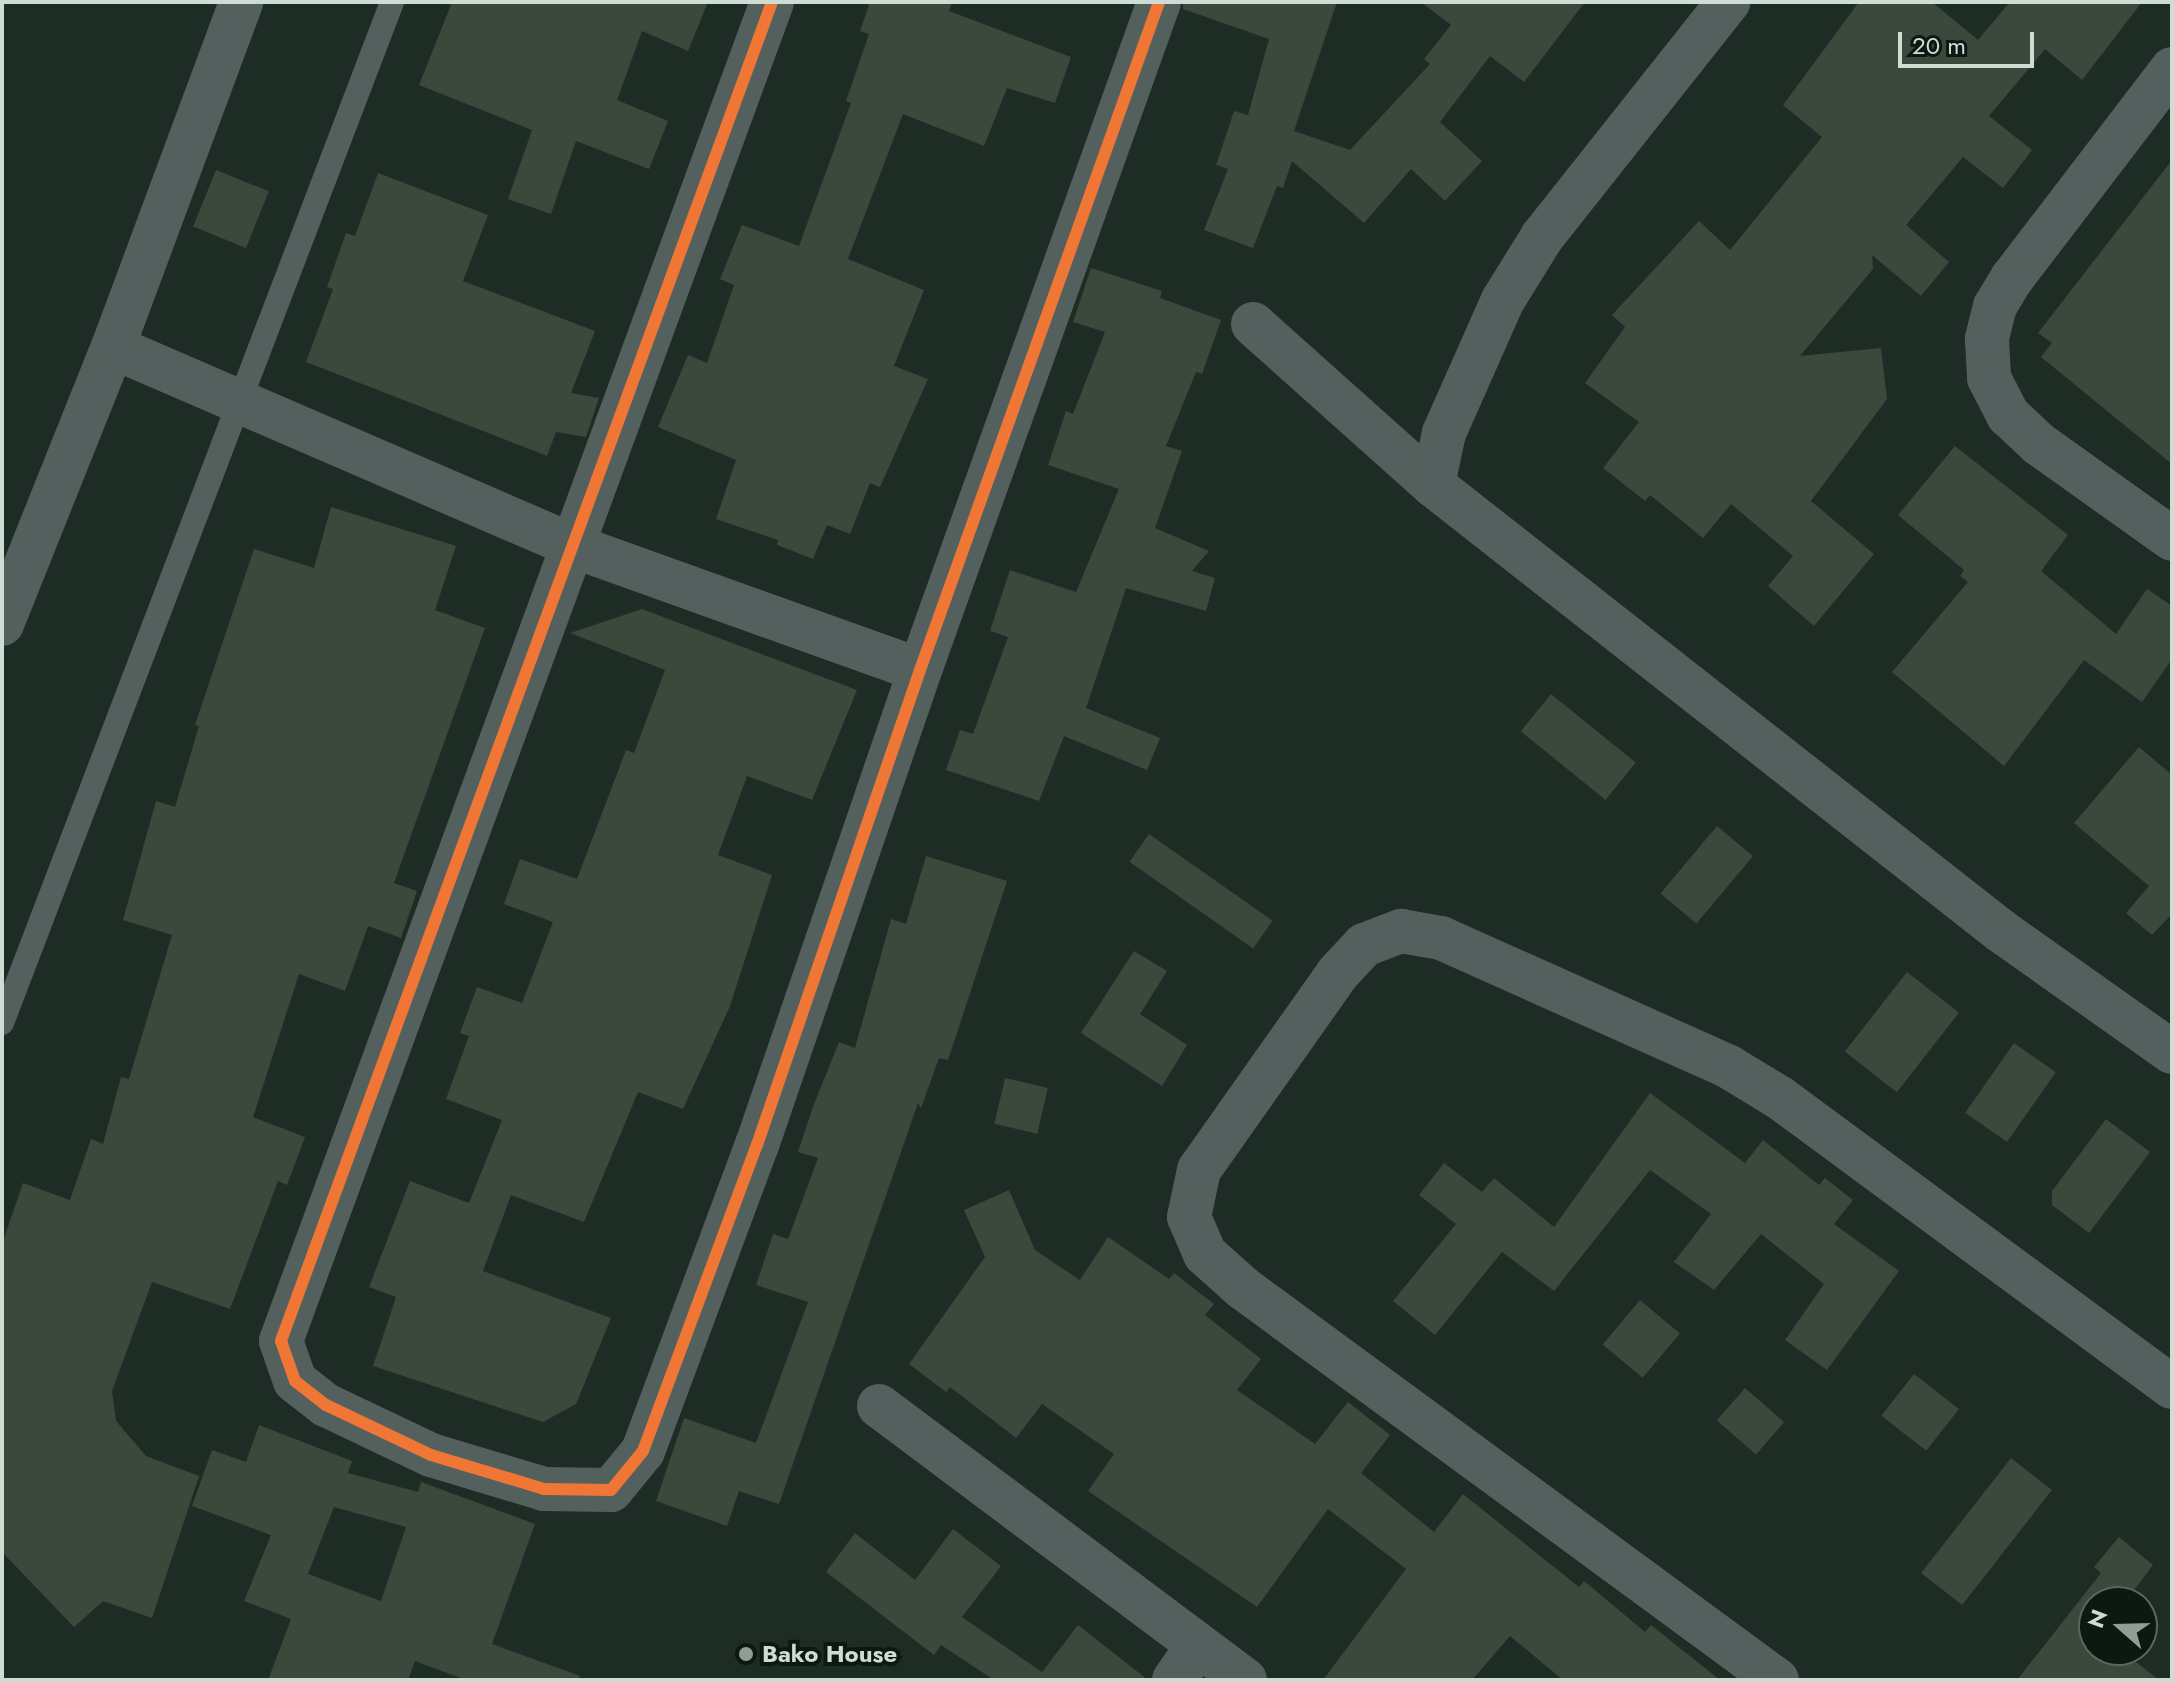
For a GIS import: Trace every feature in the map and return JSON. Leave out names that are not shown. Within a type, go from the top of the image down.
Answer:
[{"type":"street","points":[[2,624],[113,347],[241,2]]},
{"type":"street","points":[[772,2],[576,547],[281,1341],[295,1381],[326,1405],[431,1455],[544,1489],[611,1490],[643,1451],[757,1145],[920,670],[1159,2]]},
{"type":"street","points":[[1433,485],[1444,433],[1503,300],[1542,237],[1728,2]]},
{"type":"street","points":[[2167,87],[2012,278],[1995,306],[1987,339],[1989,378],[2008,415],[2039,444],[2172,539]]},
{"type":"street","points":[[1253,324],[1433,485],[2001,931],[2172,1052]]},
{"type":"street","points":[[113,347],[576,547],[920,670]]},
{"type":"street","points":[[1777,1680],[1255,1297],[1205,1254],[1189,1217],[1199,1170],[1338,973],[1364,945],[1401,931],[1441,938],[1729,1067],[1780,1098],[2172,1387]]},
{"type":"street","points":[[879,1406],[1186,1663],[1245,1680]]},
{"type":"lane","points":[[2,1023],[392,2]]},
{"type":"building","points":[[452,2],[708,2],[688,51],[642,31],[617,100],[668,121],[649,169],[576,141],[551,214],[508,199],[532,130],[419,85]]},
{"type":"building","points":[[870,2],[952,2],[949,11],[1071,57],[1055,103],[1007,88],[984,146],[903,114],[848,259],[924,290],[894,366],[928,379],[880,487],[870,483],[850,534],[827,525],[813,559],[777,545],[778,540],[716,519],[736,460],[658,427],[688,355],[707,363],[734,285],[720,279],[742,225],[799,246],[851,103],[846,101],[869,34],[860,31]]},
{"type":"building","points":[[1183,2],[1337,2],[1294,131],[1350,150],[1430,64],[1424,59],[1451,25],[1421,2],[1585,2],[1524,82],[1490,56],[1440,122],[1482,161],[1445,201],[1411,169],[1364,223],[1292,161],[1283,188],[1277,186],[1253,248],[1204,230],[1228,169],[1216,165],[1234,111],[1248,115],[1269,39],[1183,9]]},
{"type":"building","points":[[1859,2],[1932,2],[1978,40],[2010,2],[2142,2],[2082,80],[2045,49],[1989,116],[2032,150],[2003,188],[1963,157],[1906,225],[1949,262],[1921,296],[1872,255],[1873,269],[1800,356],[1881,348],[1887,399],[1811,501],[1874,554],[1814,626],[1768,586],[1793,556],[1731,504],[1703,538],[1650,495],[1645,501],[1603,468],[1639,422],[1585,383],[1625,327],[1612,315],[1699,221],[1730,250],[1822,137],[1783,105]]},
{"type":"building","points":[[2172,160],[2172,464],[2041,357],[2052,343],[2038,333]]},
{"type":"building","points":[[216,170],[269,191],[246,248],[193,227]]},
{"type":"building","points":[[378,173],[488,215],[463,281],[595,331],[571,393],[599,398],[586,437],[556,432],[547,456],[306,362],[333,289],[327,287],[346,233],[355,236]]},
{"type":"building","points":[[1091,268],[1162,291],[1160,298],[1221,320],[1202,374],[1196,372],[1166,446],[1182,451],[1155,528],[1209,551],[1192,571],[1215,578],[1206,611],[1126,588],[1086,708],[1160,738],[1147,770],[1064,736],[1039,801],[946,770],[960,730],[973,734],[1008,637],[990,631],[1010,570],[1076,592],[1119,489],[1048,465],[1066,411],[1073,414],[1105,332],[1073,322]]},
{"type":"building","points":[[1955,446],[2068,535],[2041,571],[2116,634],[2147,589],[2172,606],[2172,659],[2142,702],[2084,660],[2004,766],[1892,672],[1968,582],[1960,576],[1964,570],[1898,515]]},
{"type":"building","points":[[331,507],[456,546],[435,610],[485,628],[394,883],[417,891],[401,938],[368,926],[345,991],[299,974],[253,1117],[305,1137],[287,1185],[278,1181],[230,1309],[152,1282],[112,1391],[116,1421],[146,1456],[199,1476],[152,1618],[103,1601],[74,1627],[2,1552],[2,1244],[23,1183],[70,1200],[91,1139],[103,1144],[121,1077],[129,1079],[172,935],[123,920],[156,801],[175,807],[199,726],[195,725],[254,549],[314,568]]},
{"type":"building","points":[[642,609],[857,690],[812,800],[747,776],[718,855],[772,875],[730,1006],[683,1109],[638,1092],[584,1222],[511,1195],[483,1271],[611,1318],[576,1404],[543,1422],[373,1366],[396,1297],[369,1287],[410,1181],[469,1203],[502,1120],[446,1099],[469,1036],[460,1033],[477,987],[522,1003],[553,922],[504,904],[520,859],[577,879],[626,750],[634,753],[665,670],[570,633]]},
{"type":"building","points":[[1551,694],[1636,763],[1606,800],[1521,731]]},
{"type":"building","points":[[2139,747],[2172,775],[2172,914],[2152,935],[2126,913],[2149,886],[2074,823]]},
{"type":"building","points":[[1717,826],[1753,856],[1696,924],[1660,893]]},
{"type":"building","points":[[1149,834],[1273,921],[1253,948],[1129,862]]},
{"type":"building","points":[[926,856],[1007,881],[948,1060],[939,1058],[921,1108],[918,1103],[779,1504],[739,1491],[727,1526],[656,1501],[684,1418],[756,1443],[808,1302],[756,1285],[773,1234],[788,1239],[818,1158],[798,1152],[814,1104],[839,1042],[855,1048],[891,919],[906,924]]},
{"type":"building","points":[[1134,951],[1167,971],[1140,1014],[1187,1045],[1162,1086],[1081,1033]]},
{"type":"building","points":[[1907,972],[1959,1013],[1897,1092],[1845,1052]]},
{"type":"building","points":[[2014,1043],[2056,1072],[2007,1142],[1965,1113]]},
{"type":"building","points":[[1005,1078],[1048,1088],[1037,1134],[994,1124]]},
{"type":"building","points":[[1650,1093],[1745,1163],[1763,1140],[1819,1185],[1825,1178],[1853,1200],[1834,1224],[1899,1271],[1827,1370],[1785,1340],[1824,1284],[1761,1234],[1714,1290],[1674,1262],[1711,1214],[1650,1170],[1554,1291],[1502,1252],[1435,1335],[1393,1301],[1456,1224],[1419,1195],[1444,1163],[1482,1192],[1494,1178],[1554,1227]]},
{"type":"building","points":[[2106,1119],[2150,1152],[2089,1233],[2052,1205],[2052,1191]]},
{"type":"building","points":[[1009,1190],[1035,1250],[1080,1280],[1108,1237],[1169,1279],[1174,1273],[1214,1304],[1205,1315],[1261,1359],[1237,1390],[1315,1444],[1348,1402],[1390,1435],[1361,1473],[1434,1532],[1463,1494],[1579,1587],[1584,1581],[1645,1632],[1651,1625],[1720,1680],[1563,1680],[1510,1636],[1472,1680],[1323,1680],[1406,1569],[1328,1509],[1257,1607],[1088,1491],[1114,1454],[1042,1404],[1016,1438],[950,1387],[946,1392],[909,1364],[985,1257],[964,1210]]},
{"type":"building","points":[[1640,1300],[1680,1333],[1643,1378],[1603,1344]]},
{"type":"building","points":[[1914,1374],[1959,1409],[1926,1451],[1881,1416]]},
{"type":"building","points":[[1745,1388],[1784,1422],[1756,1455],[1717,1420]]},
{"type":"building","points":[[259,1425],[352,1461],[348,1473],[418,1492],[421,1482],[535,1524],[492,1644],[580,1676],[579,1680],[466,1680],[415,1661],[408,1680],[268,1680],[291,1619],[244,1601],[271,1535],[192,1506],[212,1450],[246,1462]],"holes":[[[334,1507],[406,1527],[381,1601],[308,1574]]]},
{"type":"building","points":[[2011,1458],[2052,1490],[1962,1605],[1921,1573]]},
{"type":"building","points":[[953,1529],[1001,1566],[962,1617],[1042,1672],[1078,1625],[1148,1680],[994,1680],[941,1645],[934,1655],[826,1572],[855,1533],[915,1580]]},
{"type":"building","points":[[2119,1537],[2153,1565],[2137,1586],[2091,1586],[2101,1573],[2094,1567]]},
{"type":"building","points":[[2078,1602],[2078,1666],[2141,1666],[2159,1680],[2017,1680]]},
{"type":"cycle path","points":[[772,2],[281,1341],[295,1381],[326,1405],[431,1455],[544,1489],[611,1490],[643,1451],[757,1145],[920,670],[1159,2]]},
{"type":"place","name":"Bako House","points":[[746,1654]]}]
